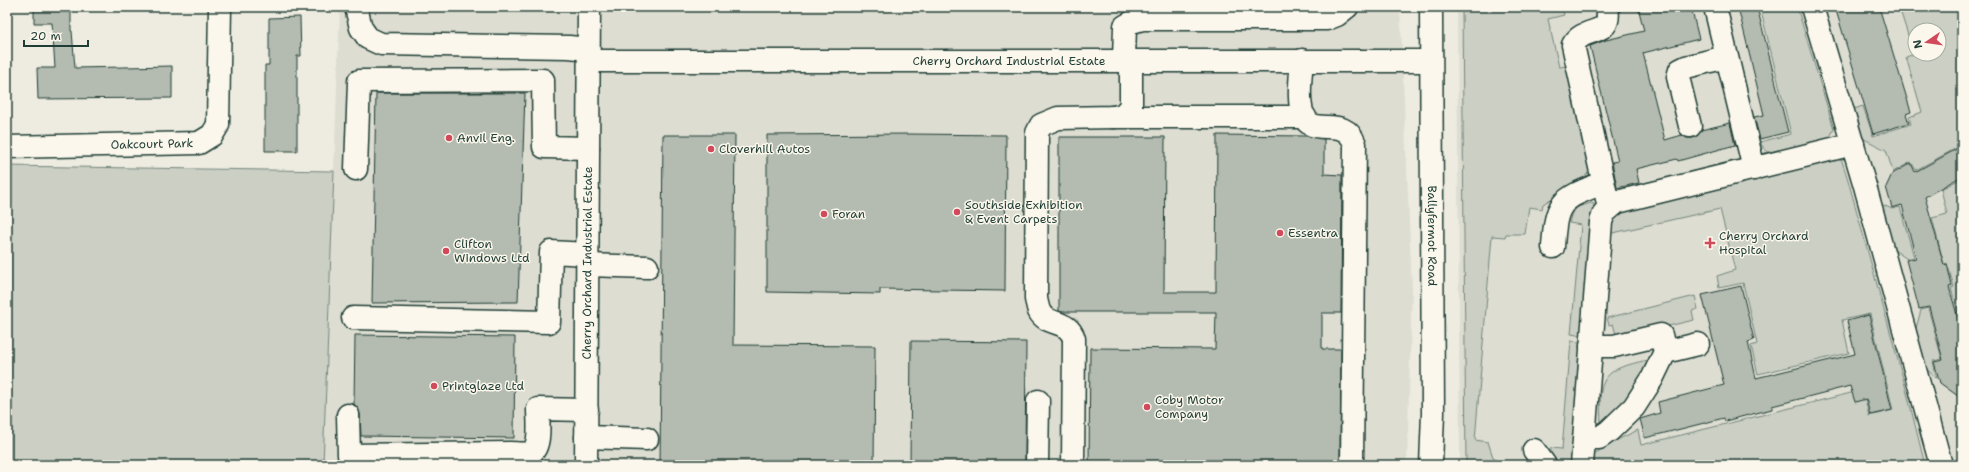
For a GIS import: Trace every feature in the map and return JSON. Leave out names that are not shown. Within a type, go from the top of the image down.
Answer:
[{"type":"street","name":"Oakcourt Park","points":[[7,147],[199,143],[212,135],[218,125],[220,7]]},
{"type":"street","points":[[356,7],[361,28],[368,38],[381,44],[569,47],[588,55]]},
{"type":"street","name":"Cherry Orchard Industrial Estate","points":[[586,465],[588,7]]},
{"type":"street","points":[[1112,118],[1123,115],[1131,106],[1125,26],[1132,22],[1143,19],[1327,19],[1337,15],[1347,7]]},
{"type":"street","name":"Ballyfermot Road","points":[[1430,7],[1433,406],[1431,465]]},
{"type":"street","points":[[1607,7],[1607,19],[1605,26],[1600,30],[1583,33],[1577,38],[1573,45],[1602,183],[1609,208]]},
{"type":"street","points":[[1715,7],[1754,169]]},
{"type":"street","points":[[1812,7],[1853,144],[1941,465]]},
{"type":"street","name":"Cherry Orchard Industrial Estate","points":[[588,55],[1127,60],[1430,60]]},
{"type":"street","points":[[1690,126],[1678,77],[1680,70],[1686,67],[1726,57]]},
{"type":"street","points":[[1302,60],[1300,106],[1305,117],[1311,124],[1322,128],[1342,128],[1347,130],[1355,144],[1352,465]]},
{"type":"street","points":[[356,169],[359,81],[543,80],[544,147],[588,148]]},
{"type":"street","points":[[1073,465],[1074,339],[1069,328],[1039,312],[1036,299],[1037,133],[1041,125],[1058,118],[1305,117]]},
{"type":"street","points":[[1582,465],[1601,222],[1604,212],[1622,200],[1853,144]]},
{"type":"street","points":[[1553,248],[1555,219],[1559,208],[1567,199],[1602,183]]},
{"type":"street","points":[[354,318],[549,322],[551,252],[587,260],[647,268]]},
{"type":"street","points":[[1584,438],[1599,438],[1616,426],[1625,417],[1652,379],[1665,352],[1661,335],[1614,346],[1591,346]]},
{"type":"street","points":[[1665,352],[1698,344]]},
{"type":"street","points":[[1037,465],[1038,401]]},
{"type":"street","points":[[348,414],[349,455],[510,454],[529,453],[534,450],[538,444],[538,409],[586,410]]},
{"type":"street","points":[[586,437],[647,439]]},
{"type":"shaded area","points":[[340,7],[1400,7],[1412,288],[1407,465],[323,465]]},
{"type":"shaded area","name":"Cherry Orchard Hospital","points":[[1457,7],[1962,7],[1962,465],[1460,465]]},
{"type":"shaded area","points":[[1462,7],[1562,7],[1564,15],[1548,19],[1559,67],[1569,66],[1590,162],[1588,173],[1583,179],[1543,204],[1542,209],[1529,207],[1525,234],[1506,234],[1505,237],[1492,236],[1475,440],[1488,442],[1493,457],[1498,463],[1515,465],[1466,465]]},
{"type":"shaded area","points":[[1760,7],[1797,7],[1834,129],[1830,137],[1823,142],[1770,154],[1764,149],[1760,142],[1791,134]]},
{"type":"shaded area","points":[[1899,7],[1962,7],[1962,145],[1916,170],[1911,162],[1893,172],[1886,150],[1860,137],[1851,110],[1863,106],[1873,136],[1911,124],[1909,117],[1922,112],[1907,62],[1947,62],[1947,22],[1907,22],[1907,32]]},
{"type":"shaded area","points":[[1835,158],[1842,161],[1848,180],[1906,389],[1925,465],[1590,465],[1594,454],[1613,442],[1638,430],[1641,445],[1863,390],[1869,416],[1893,410],[1870,314],[1842,320],[1849,353],[1758,374],[1751,346],[1757,344],[1743,283],[1719,288],[1717,276],[1735,270],[1720,209],[1613,233],[1608,230],[1611,220],[1621,211]]},
{"type":"shaded area","points":[[7,166],[334,171],[323,465],[7,465]]},
{"type":"shaded area","points":[[1962,178],[1962,327],[1951,288],[1954,287],[1947,263],[1944,264],[1932,218],[1947,214],[1941,189]]},
{"type":"shaded area","points":[[1591,203],[1594,204],[1583,336],[1571,334],[1581,225],[1569,223],[1571,216],[1577,207]]},
{"type":"shaded area","points":[[1881,204],[1892,209],[1900,207],[1914,257],[1907,259],[1894,250]]},
{"type":"shaded area","points":[[1695,296],[1698,309],[1692,311],[1694,320],[1617,338],[1613,324],[1609,325],[1607,318]]},
{"type":"shaded area","points":[[1928,308],[1942,359],[1933,361],[1937,379],[1923,366],[1915,332],[1921,310]]},
{"type":"shaded area","points":[[1571,341],[1583,342],[1572,465],[1557,465],[1551,454],[1551,448],[1562,449]]},
{"type":"shaded area","points":[[1652,360],[1622,411],[1601,427],[1600,397],[1604,381],[1617,369],[1643,361]]},
{"type":"building","points":[[34,7],[71,7],[71,31],[75,68],[172,66],[172,98],[38,99],[37,68],[55,68],[52,23],[34,23]]},
{"type":"building","points":[[1638,7],[1691,7],[1699,39],[1643,53],[1665,140],[1682,135],[1687,138],[1693,138],[1698,135],[1701,130],[1730,123],[1735,145],[1678,161],[1677,159],[1636,169],[1639,183],[1617,188],[1612,162],[1618,161],[1590,46],[1606,40],[1644,31]]},
{"type":"building","points":[[1738,7],[1757,7],[1788,132],[1760,139],[1754,117],[1764,115]]},
{"type":"building","points":[[1835,7],[1879,7],[1911,112],[1906,114],[1909,123],[1873,134]]},
{"type":"building","points":[[300,17],[301,56],[297,56],[297,151],[265,151],[265,65],[269,65],[269,18]]},
{"type":"building","points":[[376,93],[525,93],[518,302],[372,303]]},
{"type":"building","points":[[663,135],[735,135],[733,345],[875,346],[874,465],[660,465]]},
{"type":"building","points":[[767,135],[1006,135],[1005,291],[880,289],[880,294],[767,292]]},
{"type":"building","points":[[1217,135],[1306,136],[1324,139],[1324,174],[1342,175],[1341,313],[1322,313],[1322,349],[1341,349],[1340,465],[1089,465],[1090,348],[1215,349],[1216,312],[1059,311],[1059,137],[1165,137],[1164,292],[1216,292]]},
{"type":"building","points":[[1962,146],[1962,176],[1925,197],[1944,265],[1947,264],[1952,286],[1949,287],[1962,332],[1962,399],[1940,383],[1934,362],[1943,360],[1929,307],[1919,309],[1906,260],[1916,258],[1902,205],[1892,208],[1886,187],[1892,174],[1911,163],[1915,172]]},
{"type":"building","points":[[1741,286],[1754,340],[1748,342],[1756,378],[1855,354],[1847,321],[1869,315],[1892,410],[1870,415],[1866,399],[1855,402],[1850,386],[1772,406],[1772,409],[1725,421],[1724,418],[1645,438],[1640,419],[1660,413],[1658,402],[1724,385],[1702,295]]},
{"type":"building","name":"Printglaze Ltd","points":[[355,335],[515,337],[514,438],[361,436],[360,414],[358,408],[354,404]]},
{"type":"building","points":[[911,341],[1026,342],[1025,465],[910,465]]},
{"type":"place","name":"Anvil Eng.","points":[[449,138]]},
{"type":"place","name":"Cloverhill Autos","points":[[711,149]]},
{"type":"place","name":"Southside Exhibition & Event Carpets","points":[[957,212]]},
{"type":"place","name":"Foran","points":[[824,214]]},
{"type":"place","name":"Essentra","points":[[1280,233]]},
{"type":"place","name":"Cherry Orchard Hospital","points":[[1710,243]]},
{"type":"place","name":"Clifton Windows Ltd","points":[[446,251]]},
{"type":"place","name":"Printglaze Ltd","points":[[434,386]]},
{"type":"place","name":"Coby Motor Company","points":[[1147,407]]}]
